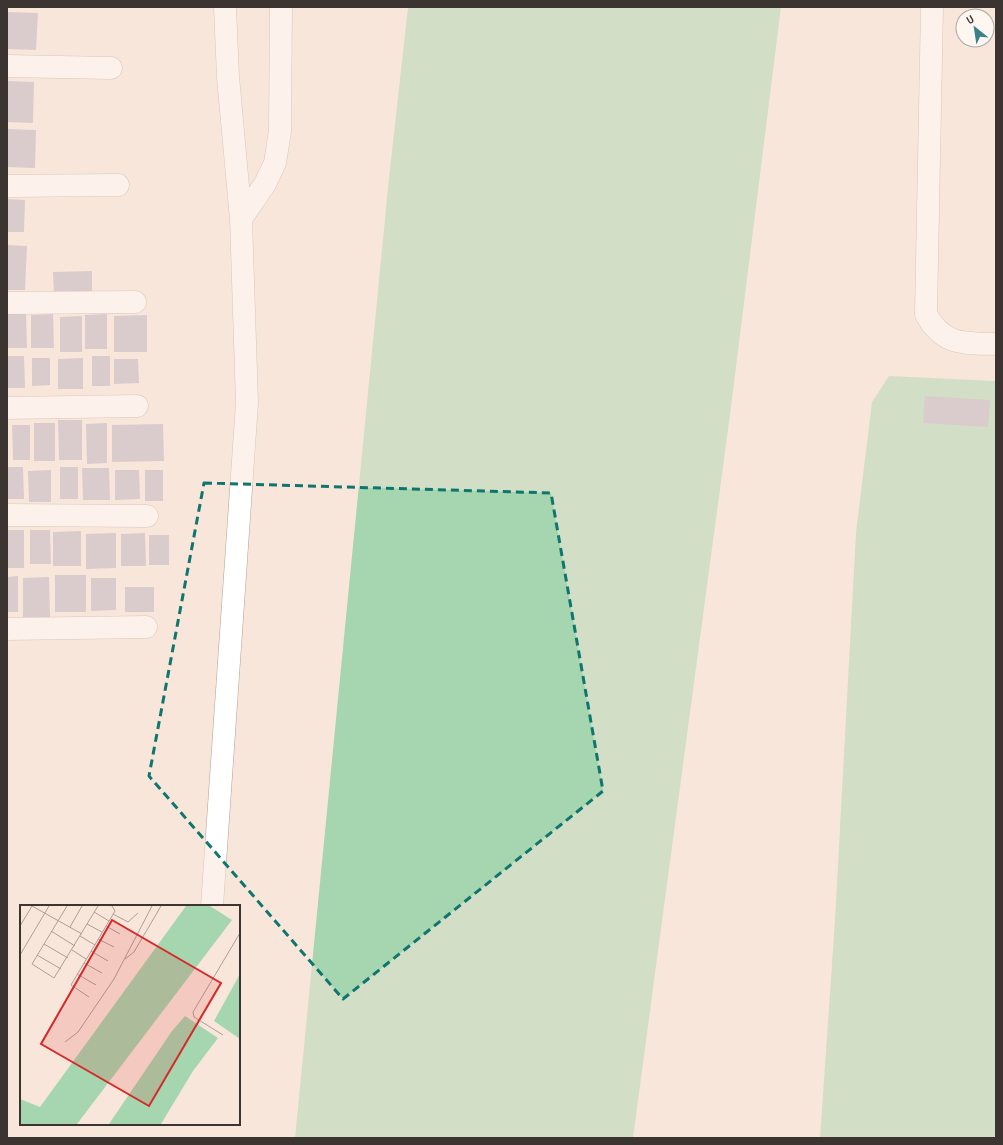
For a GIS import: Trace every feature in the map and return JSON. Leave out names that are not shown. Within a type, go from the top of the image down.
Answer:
[{"type":"street","points":[[212,905],[247,403],[241,220],[228,78],[226,7]]},
{"type":"street","points":[[241,220],[265,184],[275,162],[280,131],[281,7]]},
{"type":"street","points":[[932,7],[926,314],[933,328],[947,338],[960,343],[996,344]]},
{"type":"street","points":[[7,66],[111,68]]},
{"type":"street","points":[[7,186],[118,185]]},
{"type":"street","points":[[7,303],[135,302]]},
{"type":"street","points":[[7,408],[137,406]]},
{"type":"street","points":[[7,515],[146,516]]},
{"type":"street","points":[[7,630],[146,627]]},
{"type":"highlighted area","points":[[204,483],[551,493],[603,791],[343,999],[149,776]]},
{"type":"green space","points":[[408,7],[781,7],[731,407],[633,1138],[295,1138],[389,178]]},
{"type":"green space","points":[[889,376],[996,381],[996,1138],[820,1138],[835,920],[856,532],[872,402]]},
{"type":"building","points":[[7,12],[38,13],[36,50],[7,49]]},
{"type":"building","points":[[7,81],[34,82],[33,123],[7,122]]},
{"type":"building","points":[[7,129],[36,130],[35,168],[7,167]]},
{"type":"building","points":[[7,199],[25,200],[24,232],[7,232]]},
{"type":"building","points":[[7,245],[27,246],[25,290],[7,290]]},
{"type":"building","points":[[92,271],[92,296],[54,296],[53,272]]},
{"type":"building","points":[[7,313],[26,313],[27,348],[7,348]]},
{"type":"building","points":[[53,314],[54,348],[31,348],[31,315]]},
{"type":"building","points":[[107,314],[107,349],[85,349],[85,315]]},
{"type":"building","points":[[147,315],[147,352],[114,352],[114,316]]},
{"type":"building","points":[[82,316],[82,352],[60,352],[60,317]]},
{"type":"building","points":[[7,356],[24,356],[25,388],[7,388]]},
{"type":"building","points":[[92,356],[110,356],[110,386],[92,386]]},
{"type":"building","points":[[32,358],[50,358],[50,385],[32,386]]},
{"type":"building","points":[[83,358],[83,389],[58,389],[58,359]]},
{"type":"building","points":[[114,359],[138,359],[139,383],[114,384]]},
{"type":"building","points":[[925,396],[990,400],[988,427],[923,423]]},
{"type":"building","points":[[58,420],[82,420],[82,460],[59,460]]},
{"type":"building","points":[[34,423],[55,423],[55,461],[34,461]]},
{"type":"building","points":[[107,423],[107,463],[87,464],[86,424]]},
{"type":"building","points":[[163,424],[164,461],[112,462],[112,425]]},
{"type":"building","points":[[12,425],[30,425],[30,460],[13,460]]},
{"type":"building","points":[[7,467],[23,467],[24,499],[7,499]]},
{"type":"building","points":[[60,467],[78,467],[78,499],[60,499]]},
{"type":"building","points":[[82,468],[109,468],[110,500],[83,500]]},
{"type":"building","points":[[51,470],[51,502],[29,502],[28,471]]},
{"type":"building","points":[[115,470],[139,470],[140,499],[115,500]]},
{"type":"building","points":[[145,470],[163,470],[163,501],[145,501]]},
{"type":"building","points":[[7,530],[24,530],[24,568],[7,568]]},
{"type":"building","points":[[30,530],[50,530],[51,564],[30,564]]},
{"type":"building","points":[[81,531],[81,566],[53,566],[53,532]]},
{"type":"building","points":[[116,533],[116,568],[86,569],[86,534]]},
{"type":"building","points":[[145,533],[146,566],[121,566],[121,534]]},
{"type":"building","points":[[149,535],[169,535],[169,565],[149,565]]},
{"type":"building","points":[[55,575],[86,575],[86,612],[55,612]]},
{"type":"building","points":[[18,576],[18,612],[7,612],[7,577]]},
{"type":"building","points":[[49,577],[50,617],[23,617],[23,578]]},
{"type":"building","points":[[91,578],[116,578],[116,610],[91,611]]},
{"type":"building","points":[[125,587],[154,587],[154,612],[125,612]]}]
